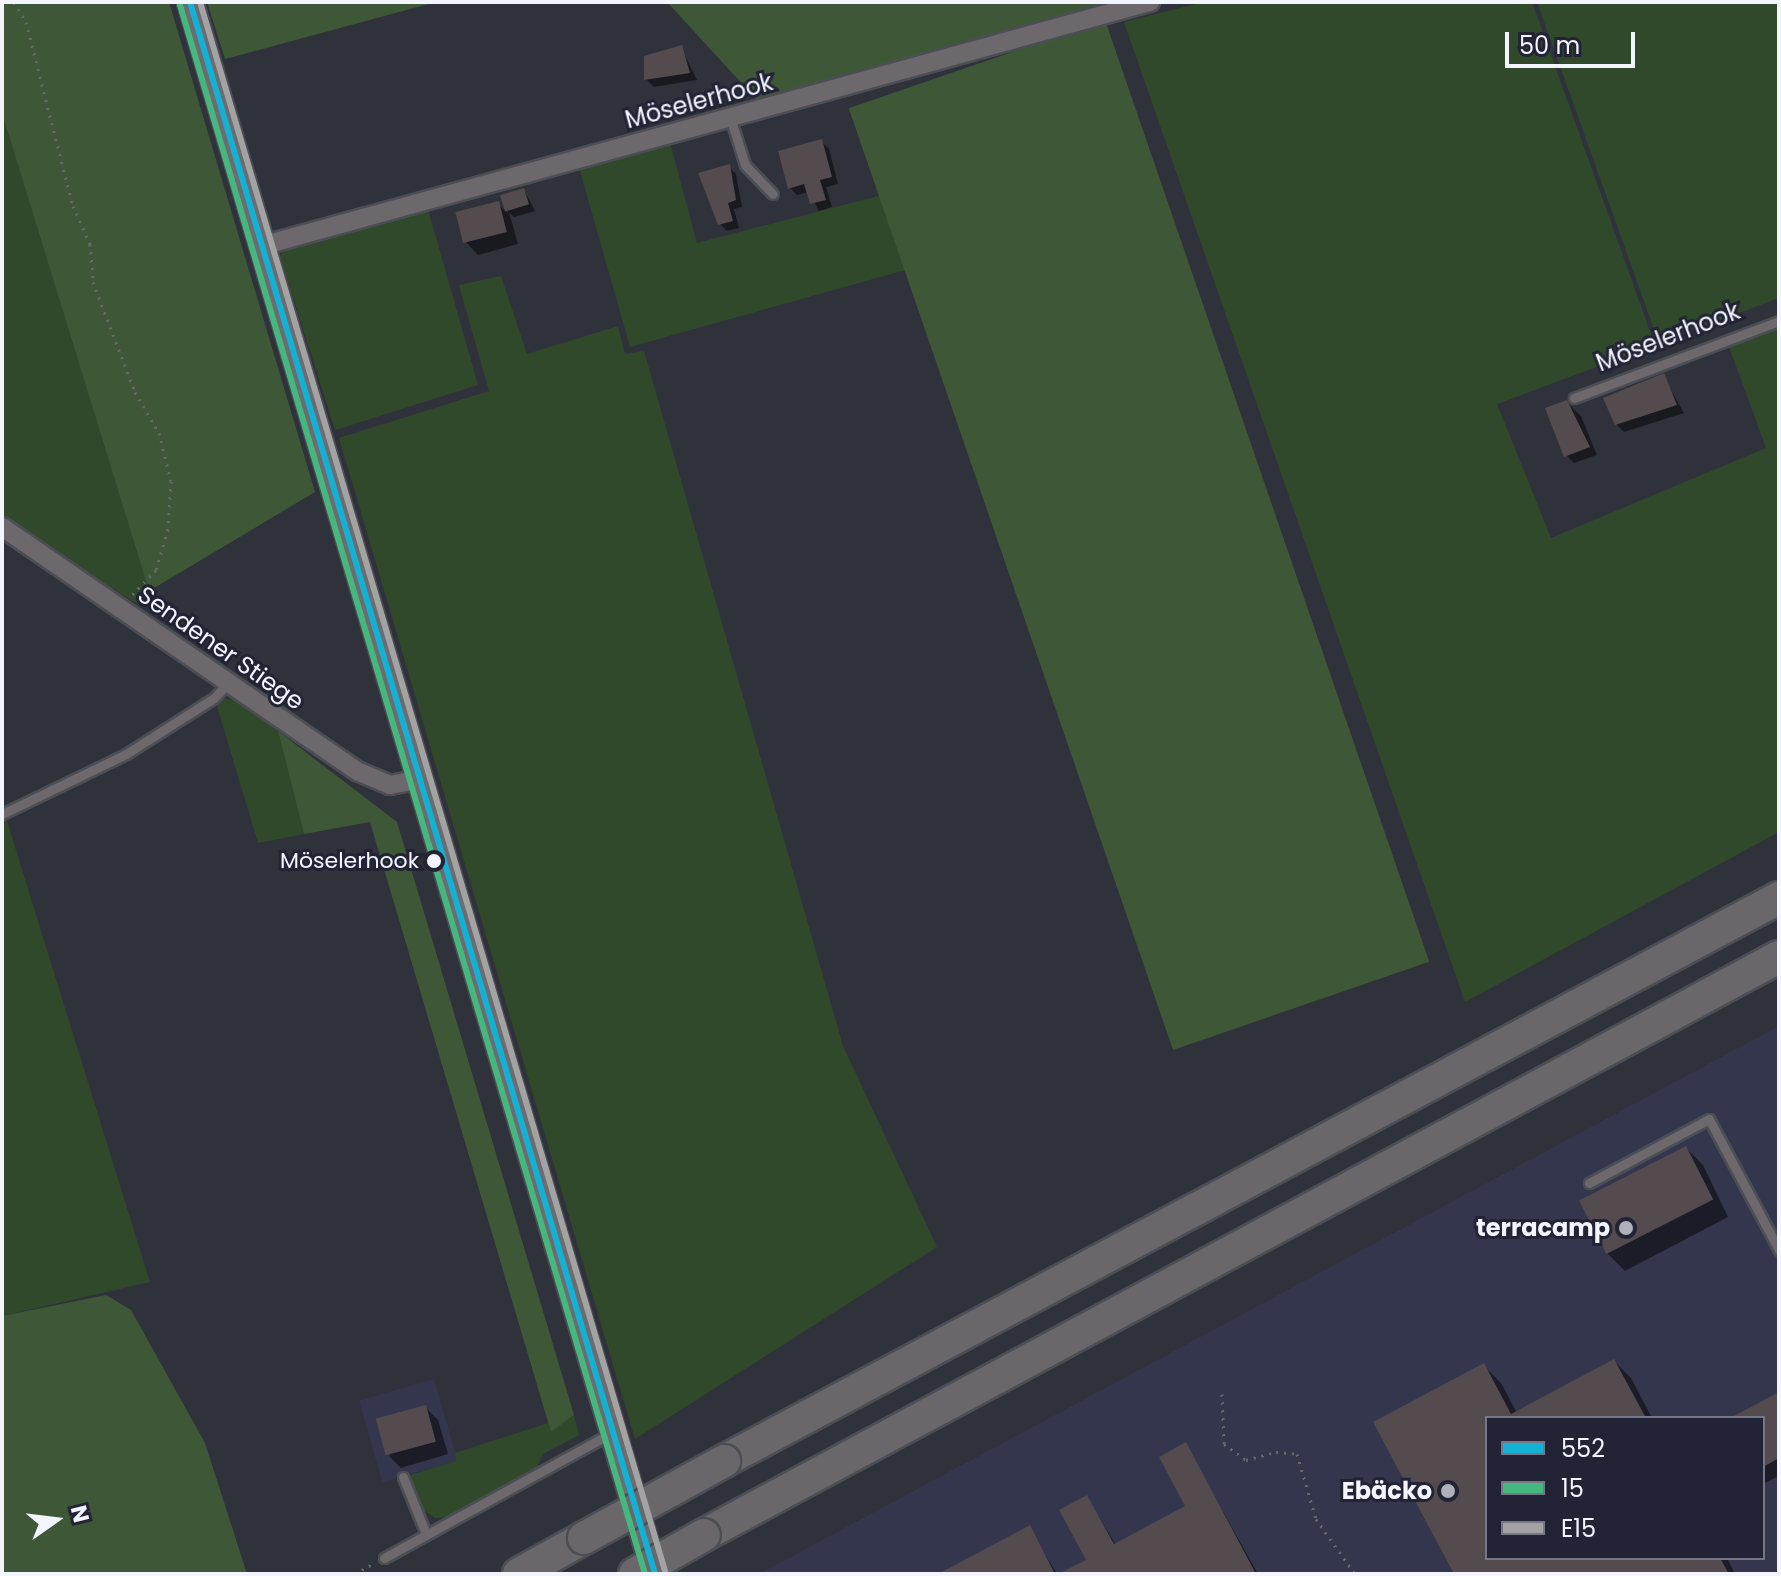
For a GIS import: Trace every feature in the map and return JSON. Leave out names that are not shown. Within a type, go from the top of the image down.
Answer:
[{"type":"highway","points":[[519,1574],[724,1461],[1779,898]]},
{"type":"highway","points":[[635,1574],[1779,957]]},
{"type":"main road","points":[[190,2],[655,1574]]},
{"type":"street","name":"Möselerhook","points":[[261,246],[1150,2]]},
{"type":"street","name":"Sendener Stiege","points":[[2,527],[377,782],[390,785],[420,779]]},
{"type":"lane","points":[[730,117],[745,165],[773,194]]},
{"type":"lane","name":"Möselerhook","points":[[1574,398],[1779,321]]},
{"type":"lane","points":[[2,814],[126,754],[214,698],[228,683]]},
{"type":"lane","points":[[1589,1183],[1709,1119],[1779,1250]]},
{"type":"lane","points":[[384,1558],[613,1433]]},
{"type":"lane","points":[[403,1477],[426,1534]]},
{"type":"path","points":[[14,2],[26,22],[73,206],[90,244],[93,282],[135,392],[159,433],[171,481],[168,529],[156,570],[134,590],[124,609]]},
{"type":"path","points":[[1222,1394],[1224,1444],[1246,1460],[1276,1452],[1297,1454],[1316,1519],[1355,1574]]},
{"type":"path","points":[[355,1574],[384,1558]]},
{"type":"shaded area","points":[[1779,1026],[1779,1574],[759,1574]]},
{"type":"shaded area","points":[[434,1379],[457,1461],[382,1482],[359,1400]]},
{"type":"green space","points":[[2,2],[169,2],[315,492],[149,591],[2,113]]},
{"type":"green space","points":[[207,2],[436,2],[225,59]]},
{"type":"green space","points":[[667,2],[1108,2],[757,100]]},
{"type":"green space","points":[[1204,2],[1532,2],[1655,345],[1497,404],[1551,538],[1766,448],[1728,344],[1779,325],[1779,832],[1465,1002],[1124,22]]},
{"type":"green space","points":[[1537,2],[1779,2],[1779,298],[1659,343]]},
{"type":"green space","points":[[1105,20],[1429,962],[1173,1050],[849,108]]},
{"type":"green space","points":[[2,113],[149,591],[139,605],[2,518]]},
{"type":"green space","points":[[669,139],[697,243],[882,195],[909,269],[630,347],[578,164]]},
{"type":"green space","points":[[427,206],[478,385],[335,430],[280,256],[284,248]]},
{"type":"green space","points":[[501,276],[527,354],[618,326],[625,354],[644,351],[843,1046],[937,1247],[635,1439],[339,438],[489,391],[459,285]]},
{"type":"green space","points":[[224,699],[234,700],[278,731],[304,834],[258,843],[216,703]]},
{"type":"green space","points":[[278,731],[397,822],[574,1415],[551,1432],[370,822],[304,834]]},
{"type":"green space","points":[[6,818],[150,1282],[2,1316],[2,820]]},
{"type":"green space","points":[[106,1295],[131,1310],[205,1443],[247,1574],[2,1574],[2,1316]]},
{"type":"green space","points":[[574,1415],[579,1435],[543,1454],[535,1470],[449,1517],[435,1518],[418,1506],[410,1475],[456,1461],[455,1453],[548,1423],[551,1432]]},
{"type":"building","points":[[682,45],[690,73],[644,80],[644,56]]},
{"type":"building","points":[[822,139],[832,177],[820,180],[826,200],[810,204],[804,184],[788,189],[778,151]]},
{"type":"building","points":[[730,164],[736,200],[728,203],[733,221],[718,225],[698,173]]},
{"type":"building","points":[[524,188],[529,204],[505,212],[500,195]]},
{"type":"building","points":[[499,201],[507,232],[463,243],[455,212]]},
{"type":"building","points":[[1664,373],[1677,405],[1615,425],[1603,398]]},
{"type":"building","points":[[1567,400],[1590,447],[1564,457],[1545,408]]},
{"type":"building","name":"terracamp","points":[[1686,1146],[1713,1199],[1606,1254],[1579,1200]]},
{"type":"building","name":"Ebäcko","points":[[1614,1359],[1645,1416],[1485,1416],[1485,1560],[1721,1560],[1729,1574],[1454,1574],[1373,1422],[1484,1363],[1511,1414]]},
{"type":"building","points":[[1779,1392],[1779,1458],[1765,1466],[1765,1416],[1734,1416]]},
{"type":"building","points":[[426,1405],[436,1442],[386,1455],[376,1418]]},
{"type":"building","points":[[1186,1442],[1256,1574],[1058,1574],[1086,1560],[1059,1510],[1087,1495],[1114,1544],[1185,1506],[1159,1457]]},
{"type":"building","points":[[1030,1525],[1055,1574],[938,1574]]},
{"type":"transit line","name":"552","points":[[190,2],[655,1574]]},
{"type":"transit line","name":"E15","points":[[200,2],[665,1571]]},
{"type":"transit line","name":"15","points":[[180,5],[645,1574]]},
{"type":"place","name":"Möselerhook","points":[[434,861]]},
{"type":"place","name":"terracamp","points":[[1626,1228]]},
{"type":"place","name":"Ebäcko","points":[[1448,1491]]}]
